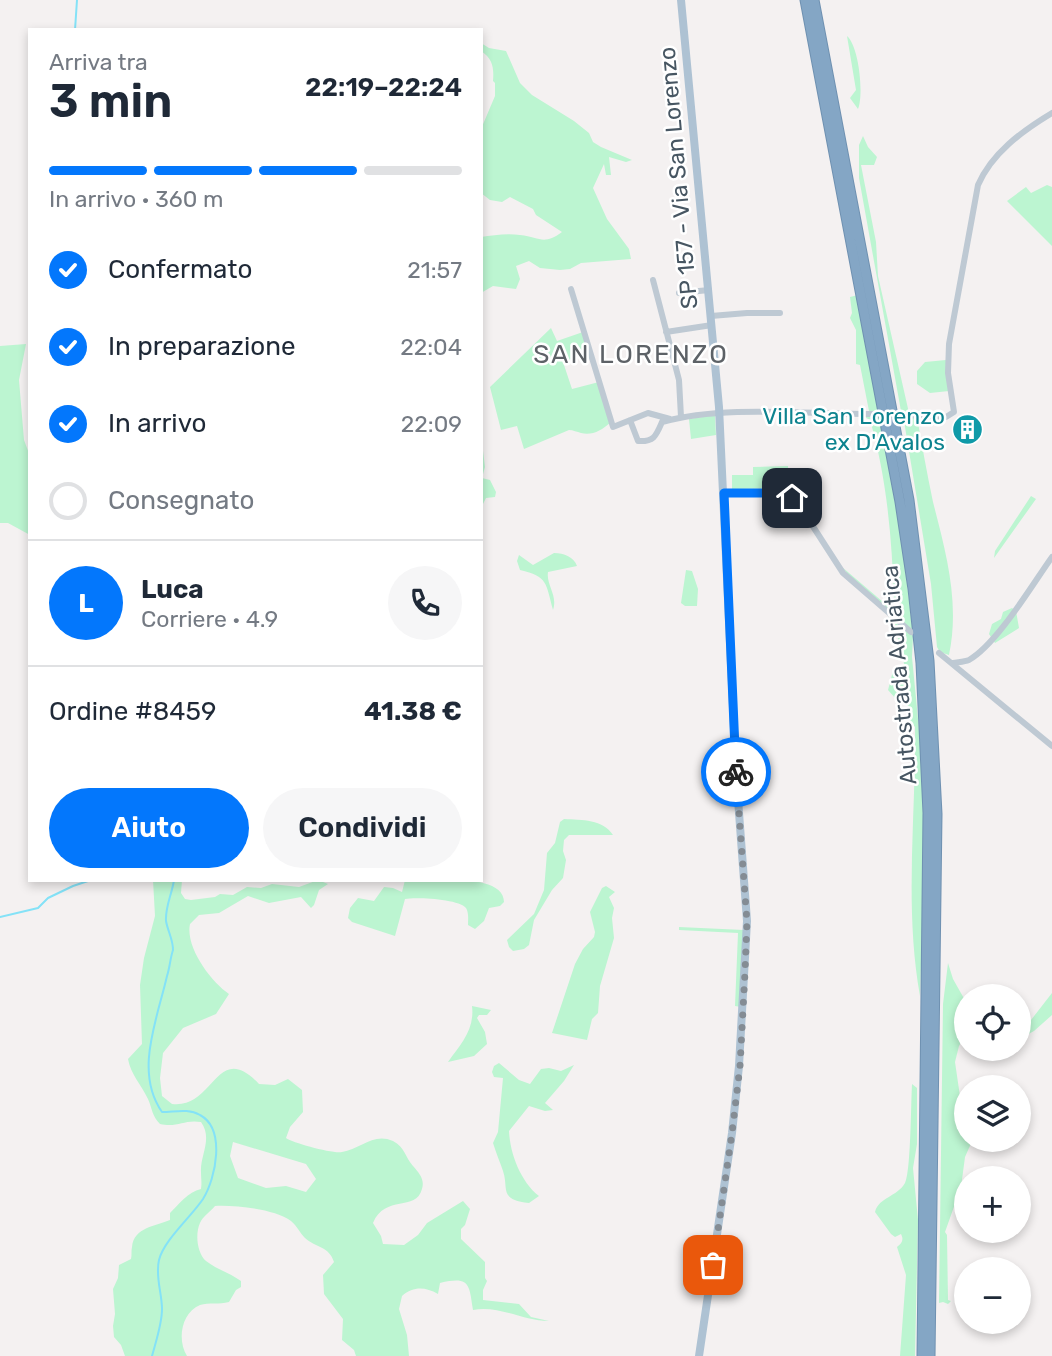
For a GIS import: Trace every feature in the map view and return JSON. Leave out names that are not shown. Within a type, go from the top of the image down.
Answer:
[{"type":"highway","name":"Autostrada Adriatica","points":[[805,0],[900,502],[913,589],[920,663],[928,813],[922,1356]]},
{"type":"highway","name":"Autostrada Adriatica","points":[[814,0],[909,500],[922,589],[930,673],[937,826],[930,1356]]},
{"type":"main road","name":"SP 157 - Via San Lorenzo","points":[[681,0],[719,414],[736,772],[747,922],[740,1066],[699,1356]]},
{"type":"street","points":[[902,415],[946,417],[954,412],[948,373],[949,344],[978,185],[987,168],[1002,150],[1052,113]]},
{"type":"street","points":[[653,279],[679,380],[681,417]]},
{"type":"street","points":[[571,289],[613,427],[648,413],[671,419]]},
{"type":"street","points":[[679,293],[709,290]]},
{"type":"street","points":[[666,332],[747,313],[780,313]]},
{"type":"street","points":[[630,420],[638,442],[649,442],[654,439],[662,422],[681,417],[719,414],[879,414]]},
{"type":"street","points":[[724,493],[775,493],[792,498],[803,510],[843,573],[911,632]]},
{"type":"street","points":[[953,663],[967,661],[1000,630],[1052,557]]},
{"type":"street","points":[[939,653],[1052,746]]},
{"type":"green space","points":[[847,36],[855,50],[859,71],[858,109],[850,98],[856,90]]},
{"type":"green space","points":[[483,44],[506,51],[520,83],[532,95],[574,121],[589,133],[593,142],[632,160],[626,162],[609,157],[611,175],[606,175],[604,164],[593,188],[607,219],[629,249],[631,259],[581,263],[570,269],[560,270],[540,268],[529,261],[516,266],[520,279],[516,289],[493,286],[483,292],[483,237],[511,234],[546,240],[562,232],[536,215],[533,209],[510,197],[502,202],[490,200],[483,195],[483,124],[495,96],[492,64],[483,53]]},
{"type":"green space","points":[[863,136],[877,157],[874,165],[861,165],[876,242],[878,276],[909,413],[901,411],[859,178],[859,145]]},
{"type":"green space","points":[[1047,185],[1052,187],[1052,246],[1007,201],[1026,187],[1031,193]]},
{"type":"green space","points":[[858,295],[879,411],[869,411],[860,365],[856,364],[856,330],[850,318],[850,297]]},
{"type":"green space","points":[[551,328],[557,341],[583,332],[589,353],[563,362],[572,389],[599,382],[610,423],[589,434],[569,430],[524,449],[517,426],[501,430],[490,387]]},
{"type":"green space","points":[[26,344],[19,380],[24,440],[28,451],[28,534],[8,523],[0,523],[0,346]]},
{"type":"green space","points":[[946,360],[949,391],[930,393],[917,384],[917,371],[925,362]]},
{"type":"green space","points":[[715,415],[716,435],[691,439],[689,419]]},
{"type":"green space","points":[[903,415],[917,417],[947,559],[953,616],[949,655],[940,652],[937,647],[931,584]]},
{"type":"green space","points":[[863,416],[879,416],[901,535],[913,632],[853,580],[842,567],[883,602],[890,605],[894,601],[885,487],[870,420]]},
{"type":"green space","points":[[788,466],[789,488],[732,489],[732,475],[753,475],[753,467]]},
{"type":"green space","points":[[483,478],[490,480],[496,492],[495,497],[486,498],[483,504]]},
{"type":"green space","points":[[1031,496],[1036,499],[994,558],[995,551]]},
{"type":"green space","points":[[554,553],[568,556],[577,566],[548,572],[554,600],[553,610],[544,582],[536,575],[520,570],[517,561],[519,555],[533,565]]},
{"type":"green space","points":[[686,570],[692,571],[698,589],[697,606],[685,606],[681,603]]},
{"type":"green space","points":[[1012,608],[1016,611],[1019,628],[995,643],[989,634],[992,624],[1001,619],[1003,612]]},
{"type":"green space","points":[[888,617],[913,636],[912,657],[922,760],[924,870],[920,996],[915,962],[912,895],[915,727],[909,720],[909,706],[896,699],[888,690],[893,671],[897,670],[907,676],[897,634]]},
{"type":"green space","points":[[564,819],[598,823],[613,835],[569,835],[564,840],[566,860],[563,878],[552,890],[534,920],[529,945],[513,951],[507,940],[534,914],[544,890],[547,853],[555,843],[560,822]]},
{"type":"green space","points":[[153,882],[182,882],[181,893],[185,899],[191,900],[220,894],[233,895],[247,887],[261,888],[272,884],[299,887],[313,882],[328,884],[319,890],[311,908],[301,897],[269,903],[248,896],[219,913],[199,915],[190,924],[191,943],[195,953],[207,973],[229,994],[216,1014],[183,1028],[163,1053],[160,1078],[162,1096],[172,1104],[186,1103],[198,1097],[224,1072],[233,1069],[245,1072],[259,1084],[275,1085],[288,1079],[302,1090],[303,1112],[290,1127],[286,1138],[313,1148],[337,1152],[373,1140],[386,1139],[400,1146],[421,1176],[423,1185],[419,1196],[378,1214],[373,1223],[383,1244],[404,1245],[418,1235],[427,1223],[463,1201],[470,1209],[461,1229],[461,1239],[485,1262],[487,1281],[483,1300],[519,1304],[531,1317],[549,1321],[502,1311],[473,1310],[466,1284],[450,1281],[440,1283],[438,1294],[420,1289],[411,1290],[402,1296],[399,1309],[407,1335],[409,1356],[356,1356],[354,1350],[342,1340],[343,1319],[324,1294],[323,1275],[334,1262],[329,1253],[305,1238],[293,1223],[275,1213],[215,1206],[200,1223],[199,1248],[206,1261],[241,1281],[241,1287],[229,1302],[200,1305],[189,1314],[182,1335],[187,1356],[125,1356],[114,1337],[113,1326],[113,1289],[118,1278],[119,1265],[131,1259],[134,1240],[141,1231],[170,1220],[170,1213],[180,1202],[201,1189],[201,1166],[206,1141],[201,1122],[160,1124],[131,1070],[128,1059],[142,1044],[140,985],[155,916]],"holes":[[[233,1142],[306,1164],[316,1179],[306,1192],[286,1186],[266,1188],[238,1178],[230,1156]]]},
{"type":"green space","points":[[404,882],[478,882],[501,892],[504,902],[500,906],[489,908],[484,921],[475,929],[468,925],[466,908],[437,899],[405,899],[395,936],[352,922],[348,918],[350,908],[358,898],[374,901],[384,887],[402,892]]},
{"type":"green space","points":[[606,886],[615,892],[609,897],[614,908],[614,938],[600,986],[598,1013],[592,1019],[587,1040],[552,1033],[575,964],[594,937],[590,912],[602,888]]},
{"type":"green space","points":[[679,927],[744,930],[741,1007],[735,1006],[738,933],[679,930]]},
{"type":"green space","points":[[948,963],[956,984],[954,1152],[967,1152],[964,1166],[954,1166],[954,1207],[945,1232],[948,1300],[951,1301],[948,1304],[939,1303],[943,1004]]},
{"type":"green space","points":[[1052,993],[1052,1015],[1031,1033],[1031,1020]]},
{"type":"green space","points":[[472,1006],[491,1010],[487,1015],[479,1015],[477,1018],[485,1032],[487,1044],[474,1056],[448,1062],[469,1030]]},
{"type":"green space","points":[[499,1063],[519,1080],[530,1084],[541,1069],[561,1071],[574,1065],[545,1103],[553,1110],[545,1111],[529,1106],[509,1131],[518,1167],[539,1196],[529,1203],[509,1196],[493,1143],[498,1132],[503,1078],[494,1077],[492,1072],[494,1066]]},
{"type":"green space","points":[[912,1084],[917,1088],[917,1144],[913,1168],[918,1220],[915,1356],[900,1356],[906,1275],[897,1247],[902,1238],[901,1234],[895,1237],[891,1234],[875,1212],[880,1203],[902,1188],[907,1177]]},
{"type":"waterway","points":[[75,28],[77,0]]},
{"type":"waterway","points":[[0,917],[38,908],[48,898],[85,882]]},
{"type":"waterway","points":[[152,1356],[162,1315],[159,1260],[172,1237],[208,1190],[216,1154],[216,1142],[208,1122],[191,1112],[162,1112],[150,1080],[150,1046],[173,950],[166,916],[174,882]]},
{"type":"way so far","points":[[713,1265],[740,1066],[745,972],[747,922],[736,772]]},
{"type":"place","name":"Villa San Lorenzo ex D'Avalos","points":[[968,429]]},
{"type":"district","name":"SAN LORENZO","points":[[631,354]]},
{"type":"route","points":[[736,772],[724,493],[775,493],[792,498]]}]
